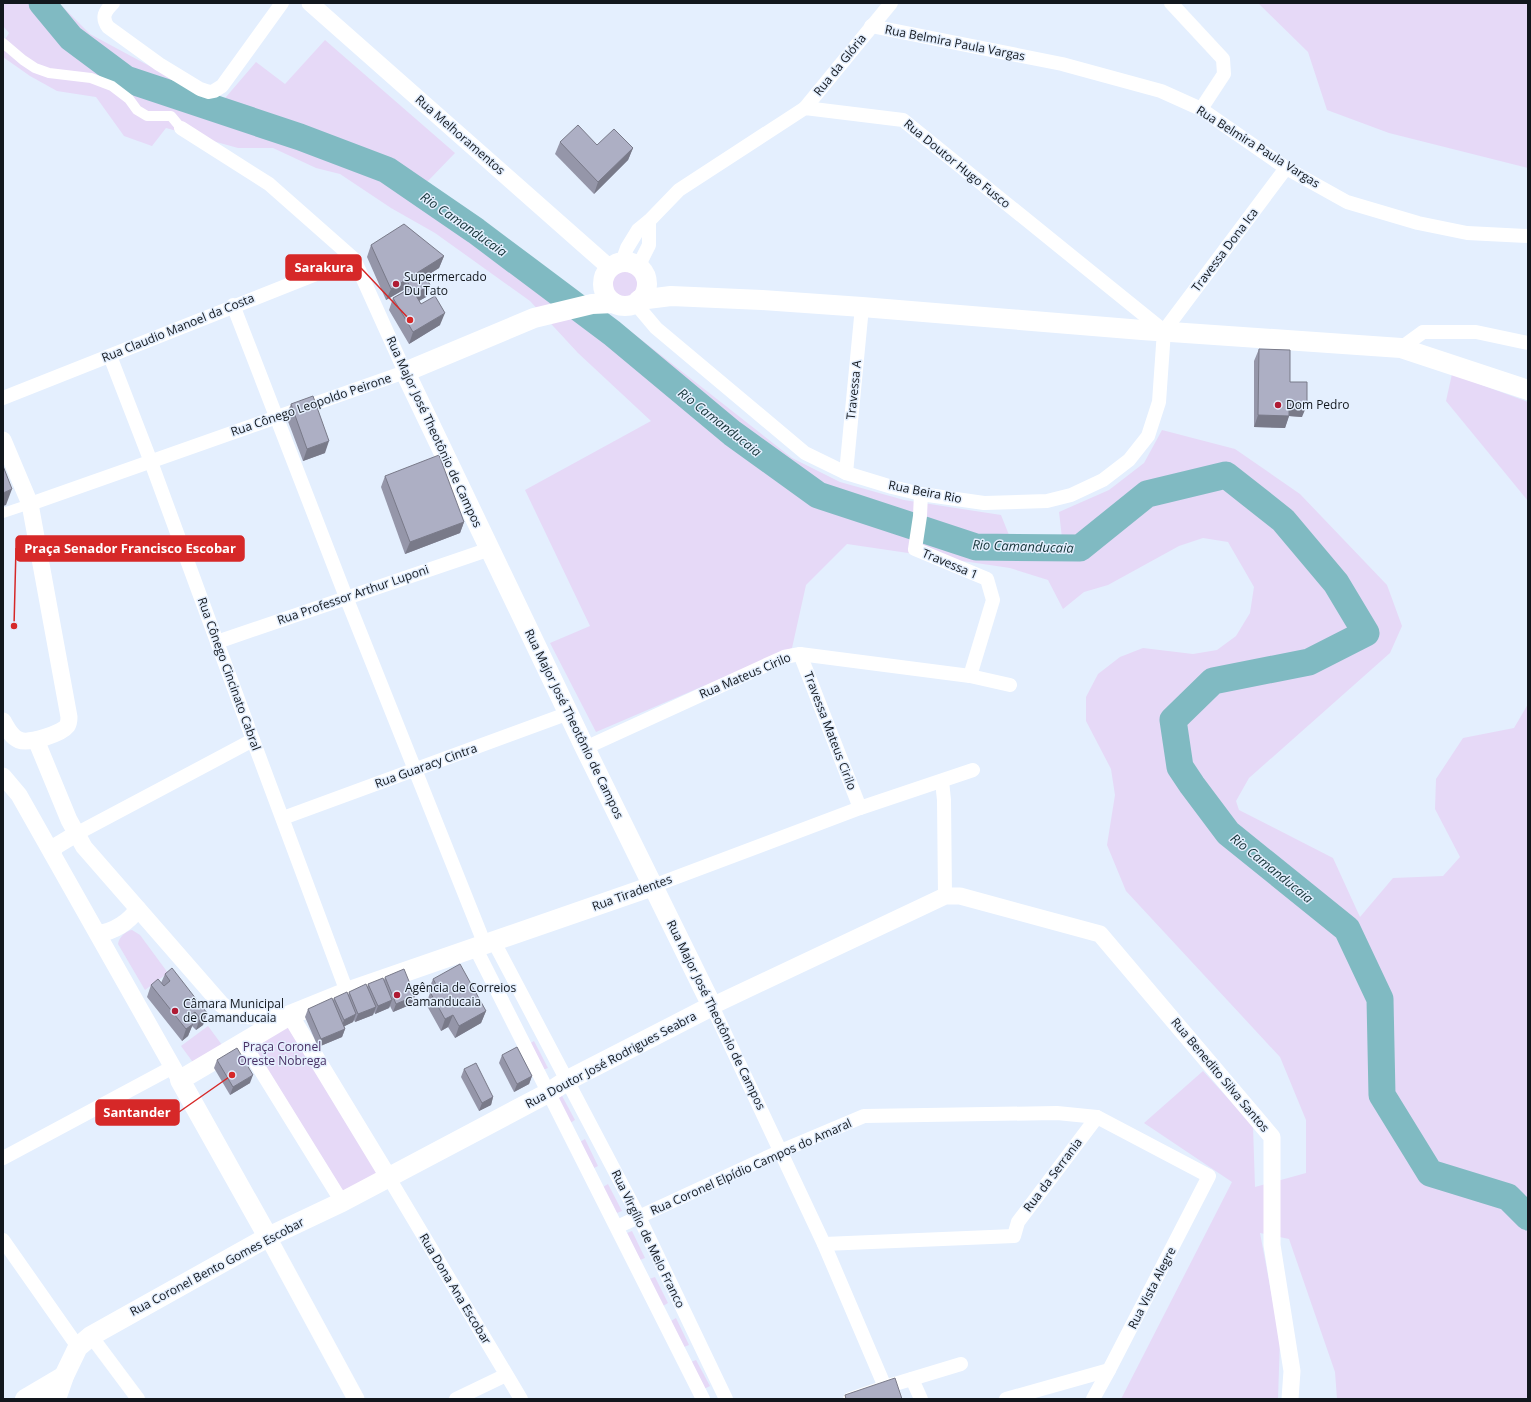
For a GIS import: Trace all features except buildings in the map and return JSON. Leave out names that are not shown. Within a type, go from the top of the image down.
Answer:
[{"type":"main road","points":[[624,272],[671,296]]},
{"type":"main road","points":[[624,272],[646,287],[645,292],[637,301]]},
{"type":"main road","points":[[614,303],[605,293],[624,272]]},
{"type":"main road","points":[[592,304],[624,272]]},
{"type":"main road","name":"Rua Cônego Leopoldo Peirone","points":[[406,372],[534,318],[592,304],[614,303],[621,306],[637,301],[671,296],[862,307],[1401,348],[1528,390]]},
{"type":"main road","name":"Rua Major José Theotônio de Campos","points":[[406,372],[585,748],[712,1006]]},
{"type":"main road","name":"Rua Tiradentes","points":[[177,1074],[243,1042],[290,1015],[347,992],[653,886]]},
{"type":"main road","name":"Rua Doutor José Rodrigues Seabra","points":[[389,1178],[548,1093],[568,1080],[712,1006]]},
{"type":"main road","points":[[177,1074],[268,1237]]},
{"type":"main road","name":"Rua Coronel Bento Gomes Escobar","points":[[85,1342],[268,1237],[389,1178]]},
{"type":"main road","points":[[56,1399],[64,1376],[85,1342]]},
{"type":"main road","points":[[25,1399],[64,1376]]},
{"type":"street","points":[[113,3],[106,11],[104,17],[108,27],[159,64],[200,89],[209,92],[222,86],[282,3]]},
{"type":"street","name":"Rua Melhoramentos","points":[[310,3],[624,272]]},
{"type":"street","name":"Rua da Glória","points":[[805,108],[891,3]]},
{"type":"street","points":[[1171,3],[1222,60],[1224,74],[1201,109]]},
{"type":"street","name":"Rua Belmira Paula Vargas","points":[[871,26],[1062,64],[1160,91],[1201,109],[1286,168],[1347,202],[1418,223],[1467,232],[1528,236]]},
{"type":"street","points":[[3,43],[35,68],[49,73],[91,78],[112,86],[129,99],[137,110],[147,116],[172,116],[181,128]]},
{"type":"street","points":[[624,272],[649,245],[649,221],[678,190],[805,108]]},
{"type":"street","name":"Rua Doutor Hugo Fusco","points":[[805,108],[903,120],[1164,331]]},
{"type":"street","name":"Rua Major José Theotônio de Campos","points":[[181,128],[269,184],[354,259],[406,372]]},
{"type":"street","name":"Travessa Dona Ica","points":[[1164,331],[1286,168]]},
{"type":"street","name":"Rua Claudio Manoel da Costa","points":[[3,398],[233,305],[354,259]]},
{"type":"street","name":"Rua Beira Rio","points":[[637,301],[656,328],[804,453],[846,473],[920,494],[984,503],[1047,501],[1071,495],[1103,480],[1129,460],[1148,436],[1159,402],[1164,331]]},
{"type":"street","points":[[233,305],[346,597],[485,945]]},
{"type":"street","name":"Travessa A","points":[[846,473],[862,307]]},
{"type":"street","points":[[1401,348],[1423,332],[1476,332],[1528,343]]},
{"type":"street","name":"Rua Cônego Cincinato Cabral","points":[[110,356],[151,462],[347,992]]},
{"type":"street","name":"Rua Cônego Leopoldo Peirone","points":[[30,504],[406,372]]},
{"type":"street","points":[[3,440],[30,504],[69,717],[66,727],[62,730],[36,740],[26,742],[17,740],[6,731]]},
{"type":"street","name":"Travessa 1","points":[[920,494],[920,516],[915,550],[987,579],[993,600],[970,676]]},
{"type":"street","points":[[3,513],[30,504]]},
{"type":"street","name":"Rua Professor Arthur Luponi","points":[[217,642],[490,549]]},
{"type":"street","name":"Rua Mateus Cirilo","points":[[585,748],[784,657],[800,654],[970,676],[1010,685]]},
{"type":"street","name":"Travessa Mateus Cirilo","points":[[800,654],[860,808]]},
{"type":"street","name":"Rua Guaracy Cintra","points":[[283,818],[569,713]]},
{"type":"street","points":[[36,740],[69,820],[84,846],[221,1004],[228,1010],[236,1014],[269,1017],[290,1015],[389,1178]]},
{"type":"street","points":[[52,853],[56,846],[76,834],[253,740]]},
{"type":"street","name":"Rua Tiradentes","points":[[653,886],[860,808],[973,770]]},
{"type":"street","points":[[3,776],[19,795],[177,1074],[3,1158]]},
{"type":"street","points":[[942,781],[944,800],[945,896]]},
{"type":"street","name":"Rua Doutor José Rodrigues Seabra","points":[[712,1006],[945,896]]},
{"type":"street","name":"Rua Benedito Silva Santos","points":[[945,896],[960,896],[1100,934],[1272,1137],[1272,1245],[1292,1371],[1290,1399]]},
{"type":"street","points":[[98,934],[109,932],[131,919],[138,909]]},
{"type":"street","name":"Rua Virgílio de Melo Franco","points":[[485,945],[568,1080],[638,1217],[726,1399]]},
{"type":"street","name":"Rua Virgílio de Melo Franco","points":[[485,945],[548,1093],[703,1399]]},
{"type":"street","name":"Rua Major José Theotônio de Campos","points":[[712,1006],[824,1244],[885,1387]]},
{"type":"street","points":[[243,1042],[342,1202]]},
{"type":"street","name":"Rua Coronel Elpídio Campos do Amaral","points":[[617,1227],[781,1151],[864,1116],[1057,1113],[1097,1117],[1210,1176]]},
{"type":"street","name":"Rua da Serrania","points":[[824,1244],[1014,1236],[1018,1222],[1097,1117]]},
{"type":"street","name":"Rua Vista Alegre","points":[[1093,1399],[1210,1176]]},
{"type":"street","name":"Rua Dona Ana Escobar","points":[[389,1178],[521,1399]]},
{"type":"street","points":[[268,1237],[356,1399]]},
{"type":"street","points":[[3,1240],[85,1342],[138,1399]]},
{"type":"street","points":[[850,1399],[961,1364]]},
{"type":"street","points":[[1006,1399],[1109,1370]]},
{"type":"street","points":[[456,1399],[506,1375]]},
{"type":"street","points":[[912,1379],[921,1399]]},
{"type":"green space","points":[[3,3],[59,3],[90,34],[220,104],[256,62],[285,84],[325,40],[455,153],[427,182],[557,288],[615,319],[792,458],[840,482],[904,500],[1001,515],[1011,540],[1062,538],[1059,512],[1109,490],[1144,463],[1162,430],[1235,449],[1300,494],[1387,585],[1402,626],[1390,653],[1249,778],[1236,801],[1239,810],[1333,858],[1360,917],[1393,878],[1443,876],[1460,857],[1435,809],[1436,779],[1463,738],[1514,728],[1528,704],[1528,1399],[1337,1399],[1335,1372],[1289,1239],[1260,1233],[1280,1339],[1278,1399],[1121,1399],[1232,1182],[1144,1123],[1203,1071],[1253,1126],[1255,1187],[1306,1173],[1306,1120],[1280,1057],[1126,891],[1107,845],[1115,795],[1111,769],[1086,721],[1086,697],[1098,674],[1120,657],[1143,648],[1193,654],[1217,650],[1236,636],[1250,613],[1254,587],[1228,542],[1203,538],[1179,546],[1108,585],[1084,592],[1063,609],[1048,580],[1010,568],[847,544],[806,585],[792,648],[596,732],[550,643],[590,626],[525,490],[651,421],[578,353],[530,301],[435,233],[391,208],[340,174],[316,168],[273,148],[238,148],[166,128],[152,146],[124,136],[96,97],[57,91],[30,76],[3,57],[3,43],[9,33],[3,26]]},
{"type":"green space","points":[[1258,3],[1528,3],[1528,168],[1389,133],[1327,110],[1308,52]]},
{"type":"green space","points":[[624,265],[634,268],[640,274],[643,284],[640,294],[634,300],[624,303],[614,300],[608,294],[605,284],[608,274],[614,268]]},
{"type":"green space","points":[[1452,374],[1528,402],[1528,501],[1446,401]]},
{"type":"green space","points":[[132,930],[140,935],[168,973],[145,990],[118,944],[123,935]]},
{"type":"green space","name":"Praça Coronel Oreste Nobrega","points":[[290,1018],[381,1178],[343,1199],[246,1043]]},
{"type":"green space","points":[[208,1026],[222,1045],[195,1065],[181,1046]]},
{"type":"green space","points":[[534,1041],[548,1068],[543,1070],[529,1044]]},
{"type":"green space","points":[[561,1094],[575,1120],[570,1123],[556,1097]]},
{"type":"green space","points":[[585,1139],[598,1166],[594,1168],[580,1142]]},
{"type":"green space","points":[[608,1184],[622,1211],[617,1213],[603,1187]]},
{"type":"green space","points":[[632,1231],[645,1258],[640,1260],[627,1233]]},
{"type":"green space","points":[[655,1277],[668,1303],[663,1306],[649,1279]]},
{"type":"green space","points":[[676,1318],[689,1345],[684,1347],[671,1321]]},
{"type":"green space","points":[[696,1360],[710,1386],[704,1389],[691,1362]]},
{"type":"waterway","name":"Rio Camanducaia","points":[[42,3],[71,38],[126,79],[300,137],[387,170],[476,231],[612,333],[732,433],[818,495],[976,547],[1080,548],[1147,494],[1226,475],[1283,520],[1336,583],[1366,633],[1309,662],[1213,681],[1173,720],[1180,767],[1228,833],[1347,929],[1380,999],[1382,1095],[1430,1173],[1508,1197],[1528,1217]]},
{"type":"place","name":"Supermercado Du Tato","points":[[396,284]]},
{"type":"place","name":"Sarakura","points":[[410,320]]},
{"type":"place","name":"Dom Pedro","points":[[1278,405]]},
{"type":"place","name":"Praça Senador Francisco Escobar","points":[[14,626]]},
{"type":"place","name":"Agência de Correios Camanducaia","points":[[397,995]]},
{"type":"place","name":"Câmara Municipal de Camanducaia","points":[[175,1011]]},
{"type":"place","name":"Santander","points":[[232,1075]]}]
